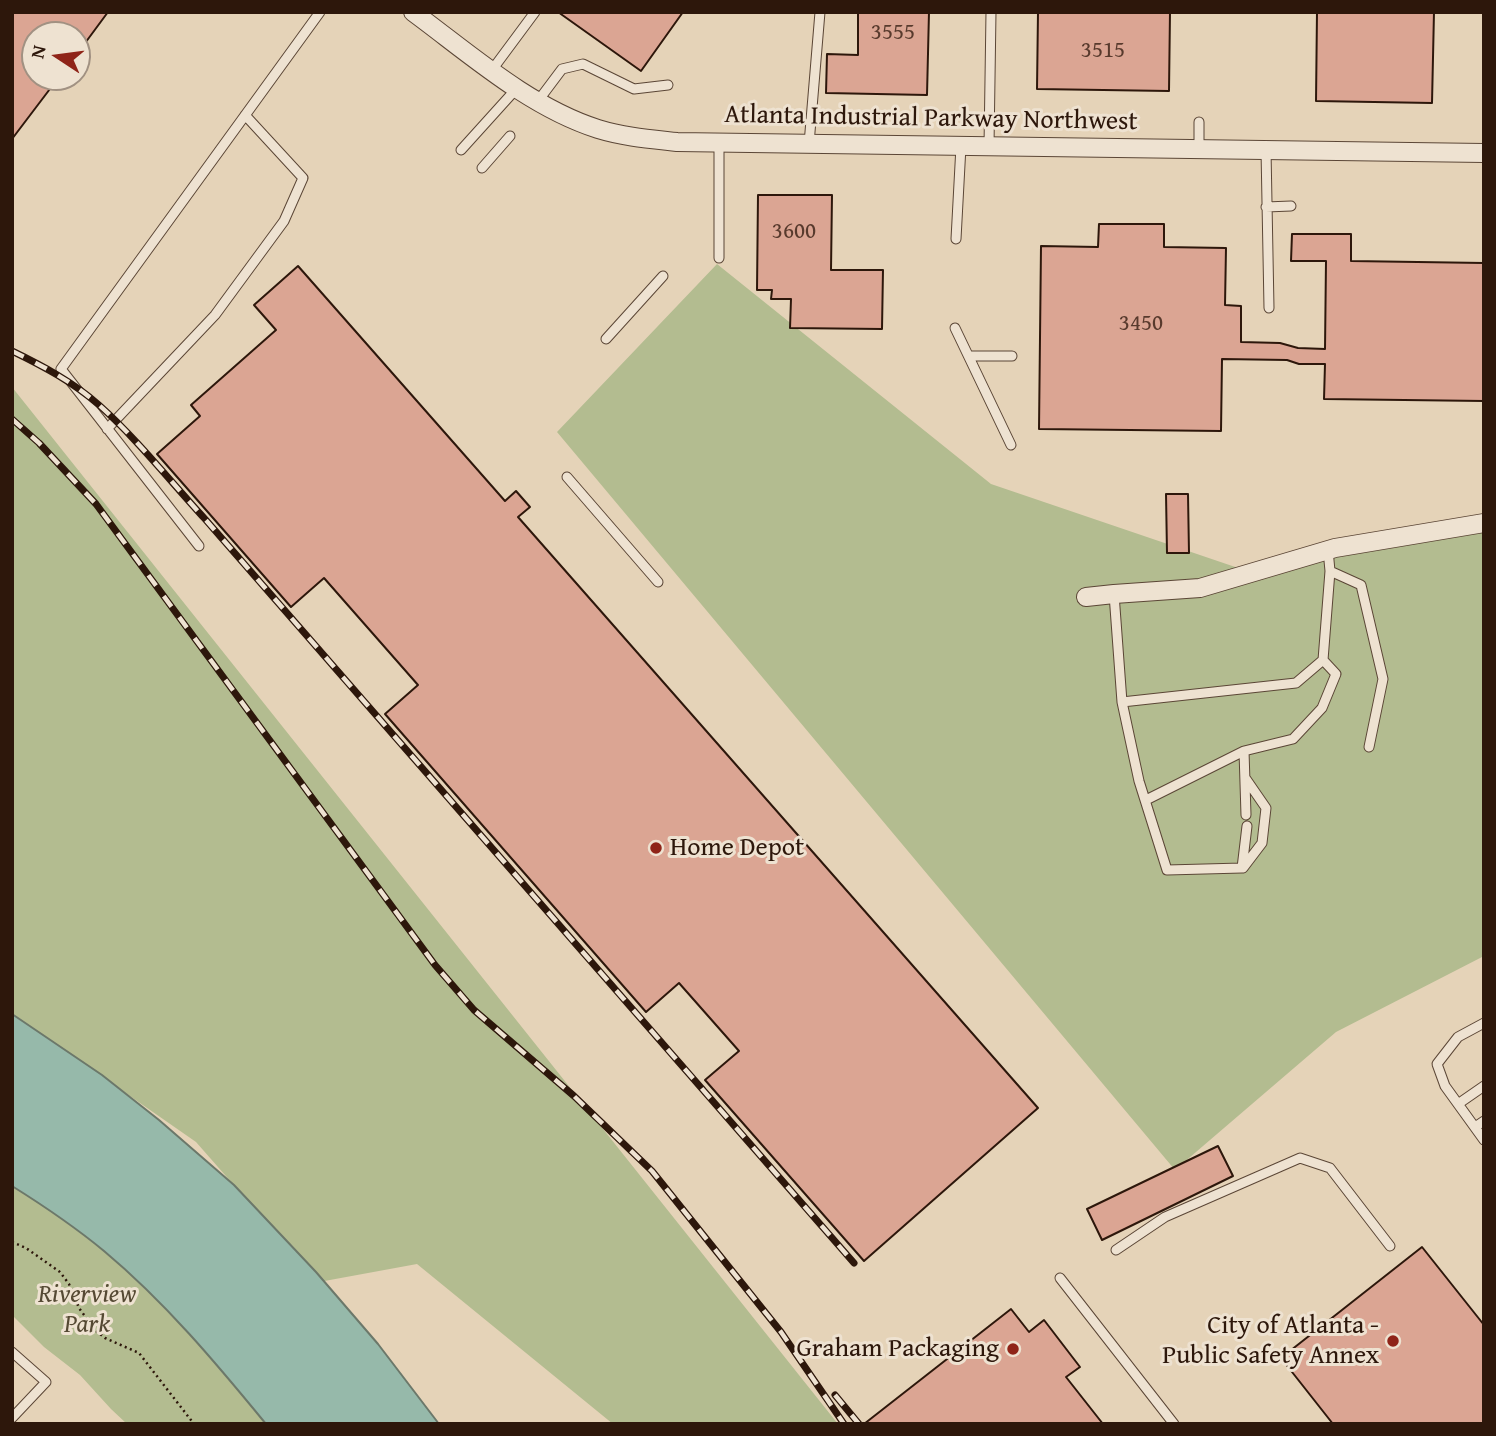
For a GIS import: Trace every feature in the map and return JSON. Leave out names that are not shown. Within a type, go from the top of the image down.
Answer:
[{"type":"street","name":"Atlanta Industrial Parkway Northwest","points":[[413,12],[517,88],[556,112],[598,129],[637,138],[719,143],[1484,153]]},
{"type":"street","points":[[1086,597],[1200,588],[1328,550],[1484,523]]},
{"type":"lane","points":[[199,546],[61,369],[320,12]]},
{"type":"lane","points":[[492,70],[535,12]]},
{"type":"lane","points":[[809,144],[820,12]]},
{"type":"lane","points":[[989,146],[991,12]]},
{"type":"lane","points":[[538,101],[562,69],[583,64],[634,89],[668,85]]},
{"type":"lane","points":[[461,149],[517,88]]},
{"type":"lane","points":[[107,429],[215,315],[284,221],[303,177],[245,115]]},
{"type":"lane","points":[[1199,122],[1199,149]]},
{"type":"lane","points":[[482,168],[510,136]]},
{"type":"lane","points":[[719,143],[719,258]]},
{"type":"lane","points":[[956,239],[961,146]]},
{"type":"lane","points":[[1266,150],[1269,308]]},
{"type":"lane","points":[[1266,207],[1291,206]]},
{"type":"lane","points":[[606,339],[663,276]]},
{"type":"lane","points":[[955,328],[1011,445]]},
{"type":"lane","points":[[969,356],[1012,356]]},
{"type":"lane","points":[[567,477],[658,582]]},
{"type":"lane","points":[[1122,702],[1296,683],[1323,660],[1331,571],[1328,550]]},
{"type":"lane","points":[[1331,571],[1361,585],[1383,679],[1369,747]]},
{"type":"lane","points":[[1114,594],[1122,702],[1139,781],[1167,870],[1242,868],[1262,844],[1266,807],[1245,778]]},
{"type":"lane","points":[[1146,800],[1244,751],[1293,739],[1322,708],[1336,674],[1323,660]]},
{"type":"lane","points":[[1244,751],[1246,815]]},
{"type":"lane","points":[[1242,868],[1247,826]]},
{"type":"lane","points":[[1484,1023],[1458,1037],[1437,1064],[1445,1086],[1484,1140]]},
{"type":"lane","points":[[1458,1104],[1484,1086]]},
{"type":"lane","points":[[1475,1127],[1484,1121]]},
{"type":"lane","points":[[1116,1250],[1165,1217],[1300,1158],[1330,1168],[1390,1246]]},
{"type":"lane","points":[[1060,1278],[1174,1424]]},
{"type":"lane","points":[[12,1352],[46,1382],[12,1418]]},
{"type":"path","points":[[12,1242],[26,1248],[60,1272],[95,1331],[139,1353],[194,1424]]},
{"type":"green space","points":[[717,264],[991,484],[1247,571],[1484,528],[1484,956],[1336,1032],[1175,1170],[557,432]]},
{"type":"green space","points":[[12,387],[838,1424],[613,1424],[417,1264],[319,1282],[196,1142],[12,1014]]},
{"type":"green space","name":"Riverview Park","points":[[12,1186],[71,1225],[148,1291],[189,1334],[266,1424],[127,1424],[80,1375],[44,1347],[12,1315]]},
{"type":"shaded area","points":[[12,1014],[102,1075],[234,1185],[316,1272],[378,1344],[439,1424],[266,1424],[189,1334],[148,1291],[71,1225],[12,1186]]},
{"type":"building","points":[[12,12],[108,12],[91,35],[91,21],[21,21],[21,91],[48,91],[12,139]]},
{"type":"building","points":[[558,12],[683,12],[641,71]]},
{"type":"building","points":[[858,12],[929,12],[927,95],[826,93],[827,54],[858,55]]},
{"type":"building","points":[[1038,12],[1170,12],[1169,91],[1037,89]]},
{"type":"building","points":[[1317,12],[1434,12],[1432,103],[1316,101]]},
{"type":"building","points":[[758,195],[832,195],[831,270],[883,270],[882,329],[790,328],[791,299],[771,299],[772,290],[757,290]]},
{"type":"building","points":[[1099,224],[1164,224],[1164,247],[1226,248],[1225,305],[1241,306],[1241,342],[1280,343],[1298,348],[1325,349],[1326,261],[1291,261],[1292,234],[1351,234],[1351,261],[1484,263],[1484,401],[1324,399],[1325,364],[1299,364],[1287,360],[1222,359],[1221,431],[1039,429],[1041,246],[1098,247]]},
{"type":"building","name":"Home Depot","points":[[298,266],[505,501],[516,491],[530,507],[518,517],[1038,1108],[864,1261],[705,1080],[739,1051],[679,983],[646,1012],[385,714],[418,685],[324,578],[291,607],[157,454],[200,416],[191,405],[276,330],[254,305]]},
{"type":"building","points":[[1166,494],[1188,494],[1189,553],[1167,553]]},
{"type":"building","points":[[1218,1146],[1233,1176],[1102,1240],[1087,1209]]},
{"type":"building","name":"City of Atlanta - Public Safety Annex","points":[[1422,1247],[1484,1325],[1484,1424],[1333,1424],[1281,1358]]},
{"type":"building","name":"Graham Packaging","points":[[1011,1309],[1029,1332],[1044,1320],[1080,1367],[1066,1377],[1103,1424],[864,1424]]},
{"type":"railway","points":[[12,351],[79,389],[140,446],[854,1263]]},
{"type":"railway","points":[[12,419],[39,443],[96,504],[435,965],[474,1010],[574,1096],[652,1171],[781,1332],[844,1424]]},
{"type":"railway","points":[[835,1395],[859,1424]]},
{"type":"place","name":"Home Depot","points":[[656,848]]},
{"type":"place","name":"City of Atlanta - Public Safety Annex","points":[[1393,1341]]},
{"type":"place","name":"Graham Packaging","points":[[1013,1349]]}]
